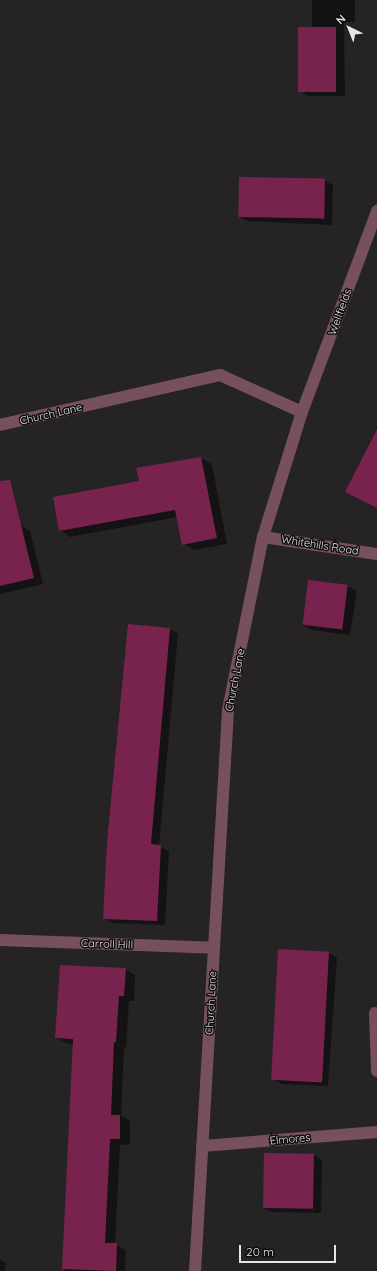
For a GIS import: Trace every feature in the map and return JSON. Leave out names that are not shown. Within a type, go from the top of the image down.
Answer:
[{"type":"street","name":"Wellfields","points":[[302,412],[377,211]]},
{"type":"street","name":"Church Lane","points":[[0,425],[220,375],[302,412],[263,537],[228,710],[195,1271]]},
{"type":"street","name":"Whitehills Road","points":[[263,537],[377,554]]},
{"type":"street","name":"Carroll Hill","points":[[0,940],[214,948]]},
{"type":"street","points":[[375,1013],[377,1071]]},
{"type":"street","name":"Elmores","points":[[202,1146],[377,1132]]},
{"type":"building","points":[[298,27],[336,27],[336,92],[298,92]]},
{"type":"building","points":[[239,177],[325,179],[324,218],[238,217]]},
{"type":"building","points":[[377,429],[377,508],[345,492]]},
{"type":"building","points":[[201,457],[217,538],[182,545],[175,510],[59,531],[53,497],[139,481],[136,468]]},
{"type":"building","points":[[10,480],[34,578],[0,586],[0,481]]},
{"type":"building","points":[[308,580],[348,585],[342,630],[303,625]]},
{"type":"building","points":[[128,624],[170,628],[151,844],[161,845],[157,921],[103,919],[107,842]]},
{"type":"building","points":[[278,949],[329,952],[322,1082],[271,1080]]},
{"type":"building","points":[[60,965],[126,968],[124,996],[119,996],[116,1042],[114,1042],[111,1115],[120,1115],[120,1139],[110,1139],[105,1243],[117,1243],[116,1271],[62,1269],[73,1039],[55,1038]]},
{"type":"building","points":[[264,1153],[314,1154],[313,1209],[263,1208]]}]
